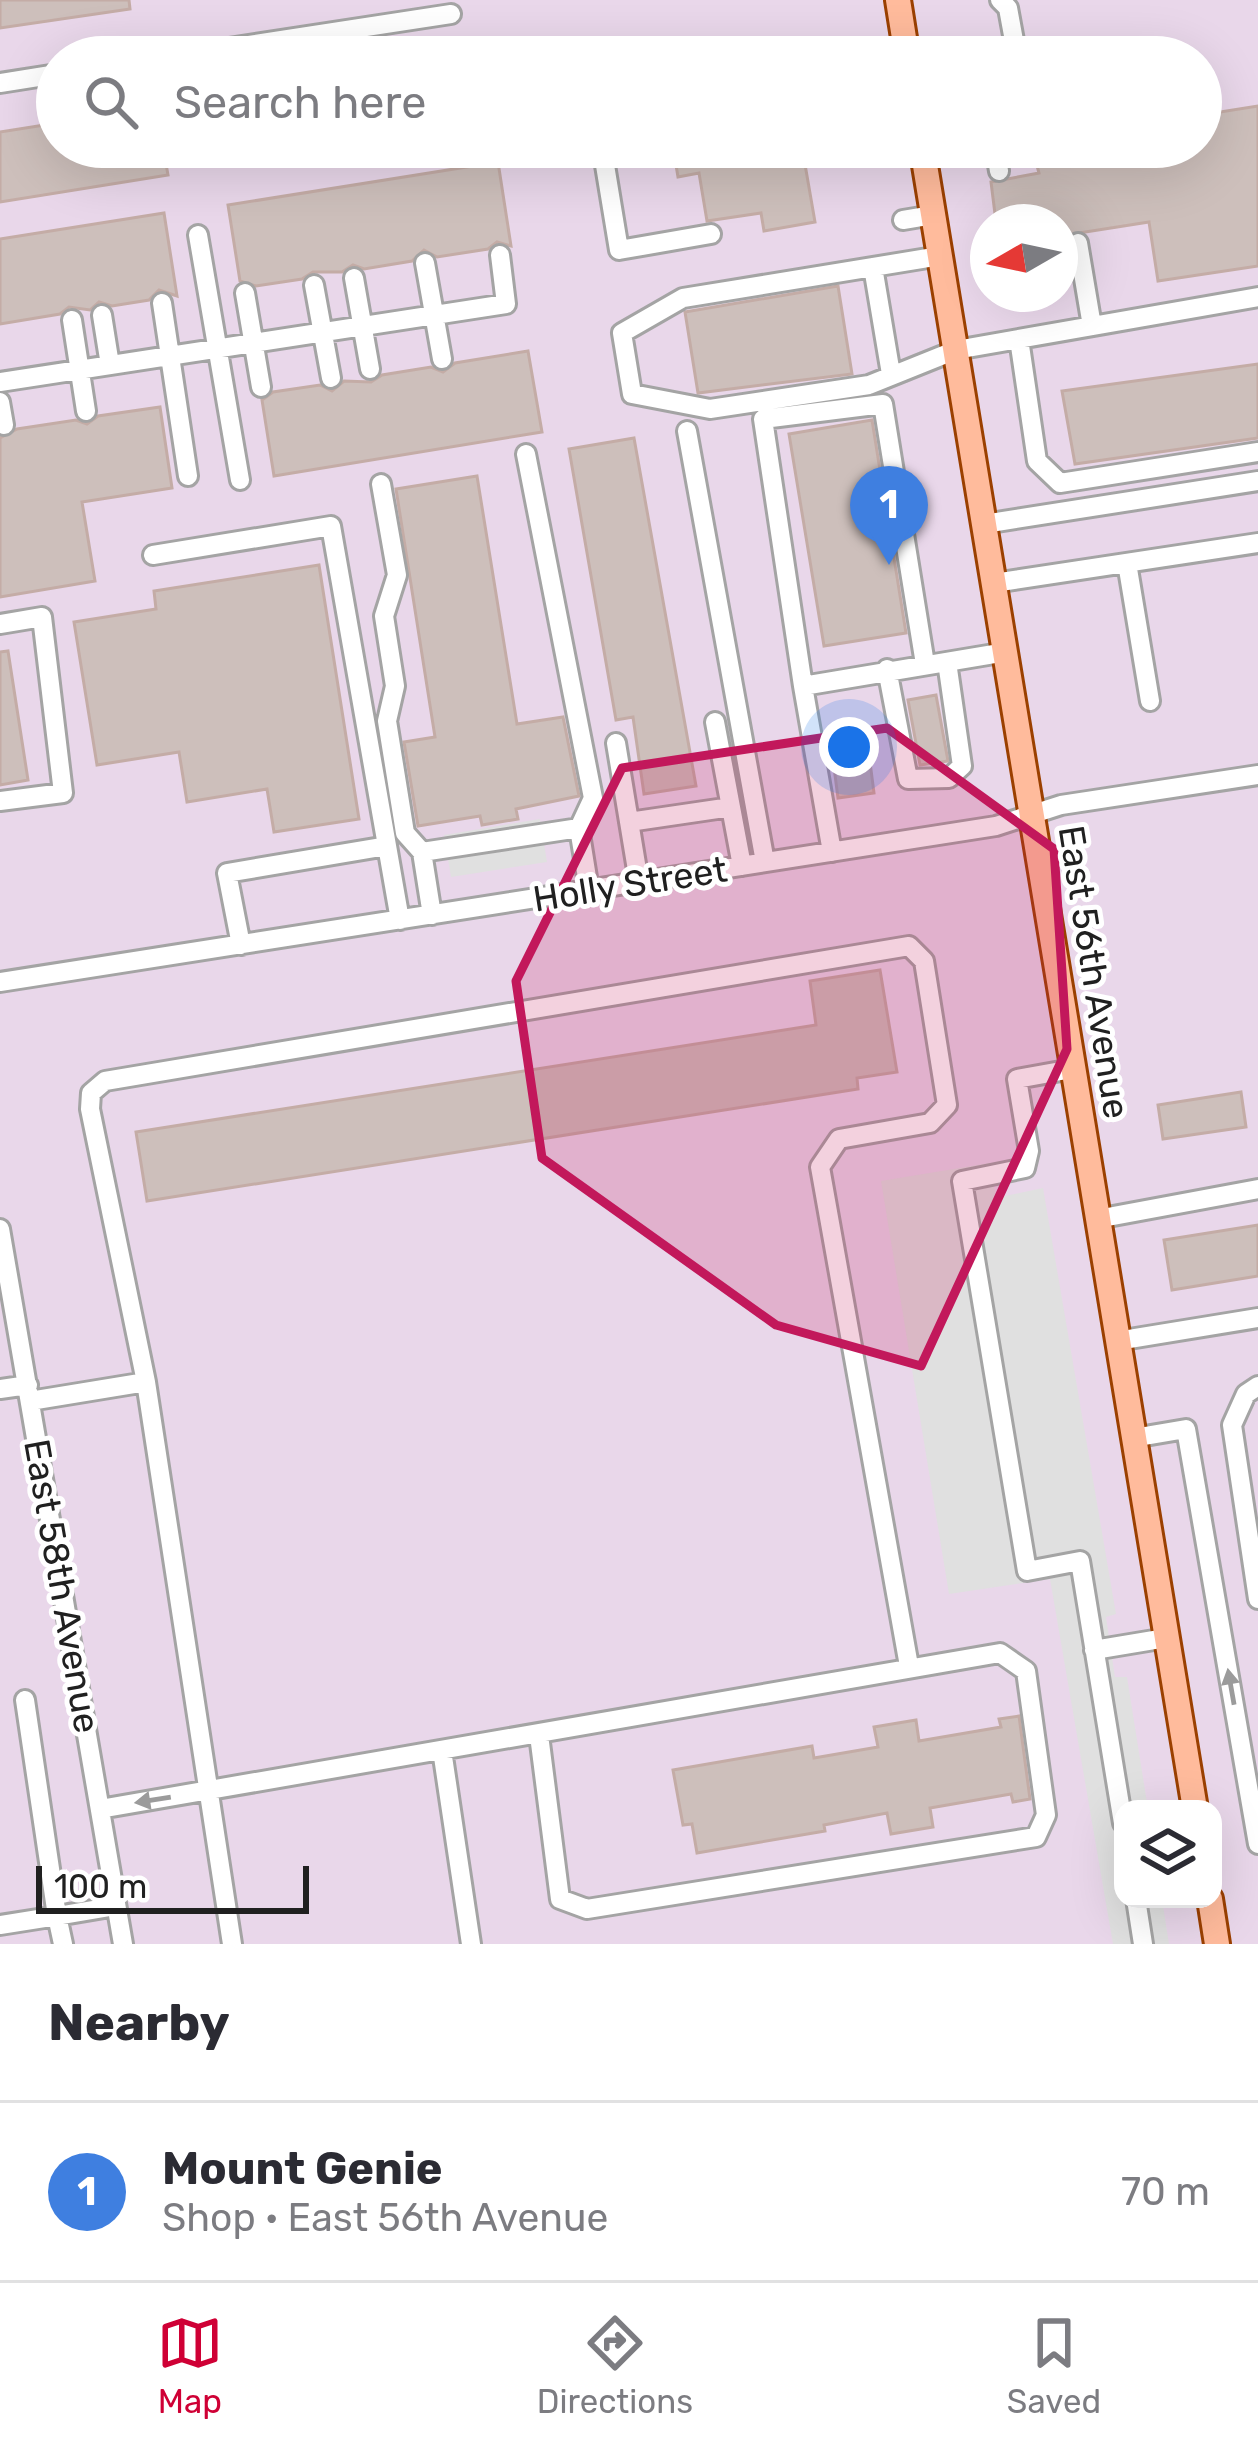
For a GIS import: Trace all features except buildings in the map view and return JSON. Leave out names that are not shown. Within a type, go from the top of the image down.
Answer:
[{"type":"main road","points":[[898,0],[904,36]]},
{"type":"main road","name":"East 56th Avenue","points":[[925,168],[1193,1800]]},
{"type":"main road","points":[[1211,1908],[1217,1944]]},
{"type":"street","points":[[1000,0],[1008,8],[1013,36]]},
{"type":"street","points":[[307,36],[451,14]]},
{"type":"street","points":[[0,83],[36,77]]},
{"type":"street","points":[[605,168],[619,250],[711,235]]},
{"type":"street","points":[[903,220],[933,215]]},
{"type":"street","points":[[198,235],[241,480]]},
{"type":"street","points":[[1078,243],[1092,326]]},
{"type":"street","points":[[0,382],[506,304],[500,255]]},
{"type":"street","points":[[940,256],[683,298],[622,333],[632,394],[710,409],[869,385],[956,350],[1258,298]]},
{"type":"street","points":[[425,263],[442,359]]},
{"type":"street","points":[[873,267],[891,374]]},
{"type":"street","points":[[354,278],[370,369]]},
{"type":"street","points":[[314,286],[331,378]]},
{"type":"street","points":[[245,293],[261,387]]},
{"type":"street","points":[[162,303],[188,476]]},
{"type":"street","points":[[103,315],[110,364]]},
{"type":"street","points":[[71,320],[86,411]]},
{"type":"street","points":[[1019,339],[1037,461],[1060,483],[1258,452]]},
{"type":"street","points":[[0,402],[4,425]]},
{"type":"street","points":[[832,852],[763,419],[883,404],[925,664]]},
{"type":"street","points":[[687,431],[765,862]]},
{"type":"street","points":[[526,454],[593,798],[579,828],[589,890]]},
{"type":"street","points":[[984,524],[1258,481]]},
{"type":"street","points":[[381,484],[397,575],[384,616],[395,686],[387,721],[405,832],[422,853],[432,915]]},
{"type":"street","points":[[153,555],[332,526],[400,920]]},
{"type":"street","points":[[994,583],[1258,543]]},
{"type":"street","points":[[1127,563],[1150,700]]},
{"type":"street","points":[[0,624],[42,617],[63,793],[0,801]]},
{"type":"street","points":[[803,686],[1006,652]]},
{"type":"street","points":[[886,669],[903,771],[916,783],[949,778],[962,766],[947,662]]},
{"type":"street","points":[[716,722],[742,866]]},
{"type":"street","points":[[616,743],[639,882]]},
{"type":"street","name":"Holly Street","points":[[0,982],[832,852],[1033,817],[1061,805],[1258,775]]},
{"type":"street","points":[[629,822],[731,807]]},
{"type":"street","points":[[422,853],[579,828]]},
{"type":"street","points":[[241,945],[227,873],[387,846]]},
{"type":"street","points":[[232,1944],[146,1382],[90,1108],[91,1093],[105,1081],[909,946],[924,961],[947,1105],[930,1124],[839,1139],[820,1167],[909,1666]]},
{"type":"street","points":[[1072,1069],[1017,1079],[1029,1151],[1025,1168],[962,1181],[1027,1571],[1080,1561],[1119,1800]]},
{"type":"street","points":[[1097,1219],[1258,1189]]},
{"type":"street","name":"East 58th Avenue","points":[[0,1229],[123,1944]]},
{"type":"street","points":[[1117,1341],[1258,1318]]},
{"type":"street","points":[[0,1389],[29,1393],[146,1382]]},
{"type":"street","points":[[1258,1386],[1246,1394],[1232,1425],[1258,1599]]},
{"type":"street","points":[[1133,1438],[1186,1429],[1258,1844]]},
{"type":"street","points":[[1094,1650],[1166,1638]]},
{"type":"street","points":[[100,1809],[1000,1653],[1026,1671],[1046,1815],[1036,1837],[587,1910],[560,1899],[539,1735]]},
{"type":"street","points":[[25,1700],[62,1944]]},
{"type":"street","points":[[442,1750],[471,1944]]},
{"type":"street","points":[[0,1925],[116,1906]]},
{"type":"street","points":[[1137,1908],[1143,1944]]},
{"type":"highlighted area","points":[[887,728],[1054,849],[1067,1049],[921,1366],[776,1325],[542,1158],[516,981],[622,768]]},
{"type":"shaded area","points":[[0,0],[1258,0],[1258,1944],[0,1944]]},
{"type":"shaded area","points":[[540,819],[547,862],[451,877],[444,835]]},
{"type":"shaded area","points":[[990,1163],[996,1198],[1043,1188],[1116,1614],[1106,1617],[1115,1677],[1127,1677],[1147,1800],[1114,1800],[1114,1908],[1163,1908],[1169,1944],[1113,1944],[1050,1579],[949,1594],[881,1181]]},
{"type":"place","name":"Mount Genie","points":[[889,565]]}]
